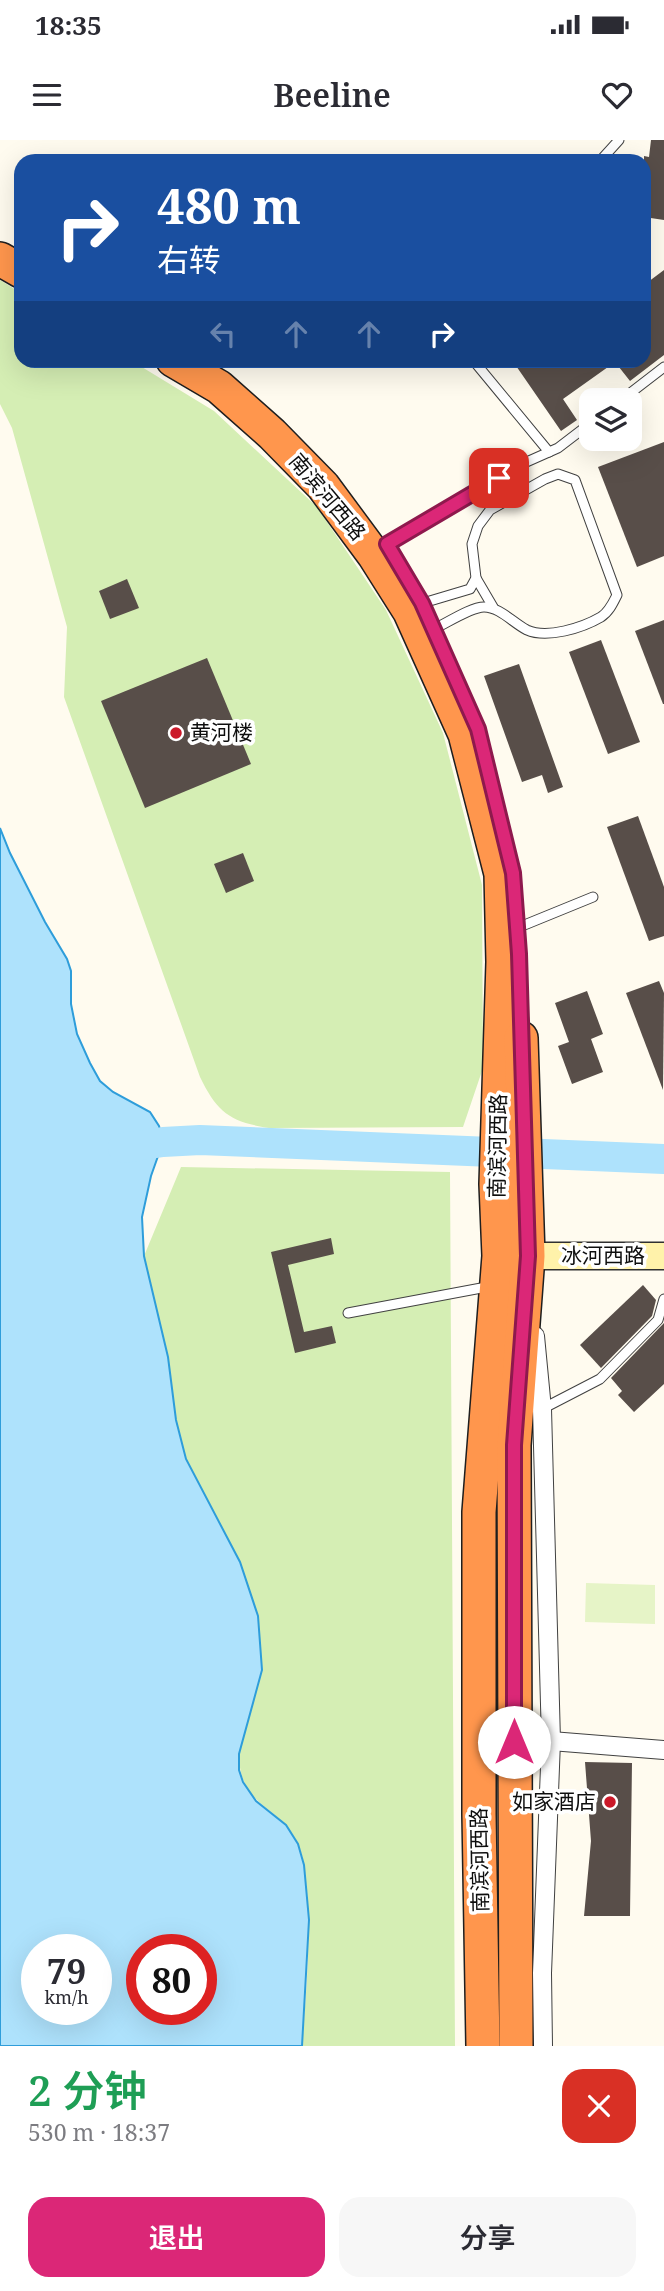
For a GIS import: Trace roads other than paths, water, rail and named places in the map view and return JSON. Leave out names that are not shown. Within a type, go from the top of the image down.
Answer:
[{"type":"highway","name":"南滨河西路","points":[[187,368],[219,387],[272,434],[323,486],[374,555],[410,612],[465,734],[501,874],[510,1131]]},
{"type":"highway","name":"南滨河西路","points":[[215,368],[262,405],[337,475],[387,544],[428,616],[478,729],[513,873],[517,928],[508,1266],[514,1445],[516,2046]]},
{"type":"highway","name":"南滨河西路","points":[[483,2046],[479,1814],[479,1512],[508,1266]]},
{"type":"main road","name":"冰河西路","points":[[508,1266],[664,1256]]},
{"type":"street","name":"南滨河西路","points":[[508,1266],[542,1409],[551,1741],[542,1973],[543,2046]]},
{"type":"street","points":[[551,1741],[664,1750]]},
{"type":"lane","points":[[606,154],[619,140]]},
{"type":"lane","points":[[637,388],[664,367]]},
{"type":"lane","points":[[480,368],[549,452]]},
{"type":"lane","points":[[387,544],[522,464],[558,448],[579,432]]},
{"type":"lane","points":[[558,474],[575,480],[617,595],[610,609],[601,617],[561,633],[531,632],[493,607],[477,578],[472,544],[478,526],[490,510],[545,479],[558,474]]},
{"type":"lane","points":[[428,616],[470,589],[477,578]]},
{"type":"lane","points":[[428,616],[493,607]]},
{"type":"lane","points":[[517,928],[593,897]]},
{"type":"lane","points":[[348,1313],[508,1266]]},
{"type":"lane","points":[[542,1409],[600,1379],[658,1320],[664,1299]]},
{"type":"water","points":[[0,828],[45,922],[67,959],[71,971],[71,1004],[77,1034],[90,1063],[100,1081],[113,1092],[150,1112],[159,1126],[163,1142],[151,1176],[142,1217],[144,1256],[168,1357],[176,1420],[186,1459],[240,1562],[258,1616],[262,1670],[239,1754],[239,1770],[243,1782],[256,1801],[286,1825],[298,1844],[304,1865],[309,1920],[302,2046],[0,2046]]},
{"type":"waterway","points":[[123,1148],[200,1140],[664,1159]]},
{"type":"place","name":"黄河楼","points":[[176,733]]},
{"type":"place","name":"如家酒店","points":[[610,1802]]}]
